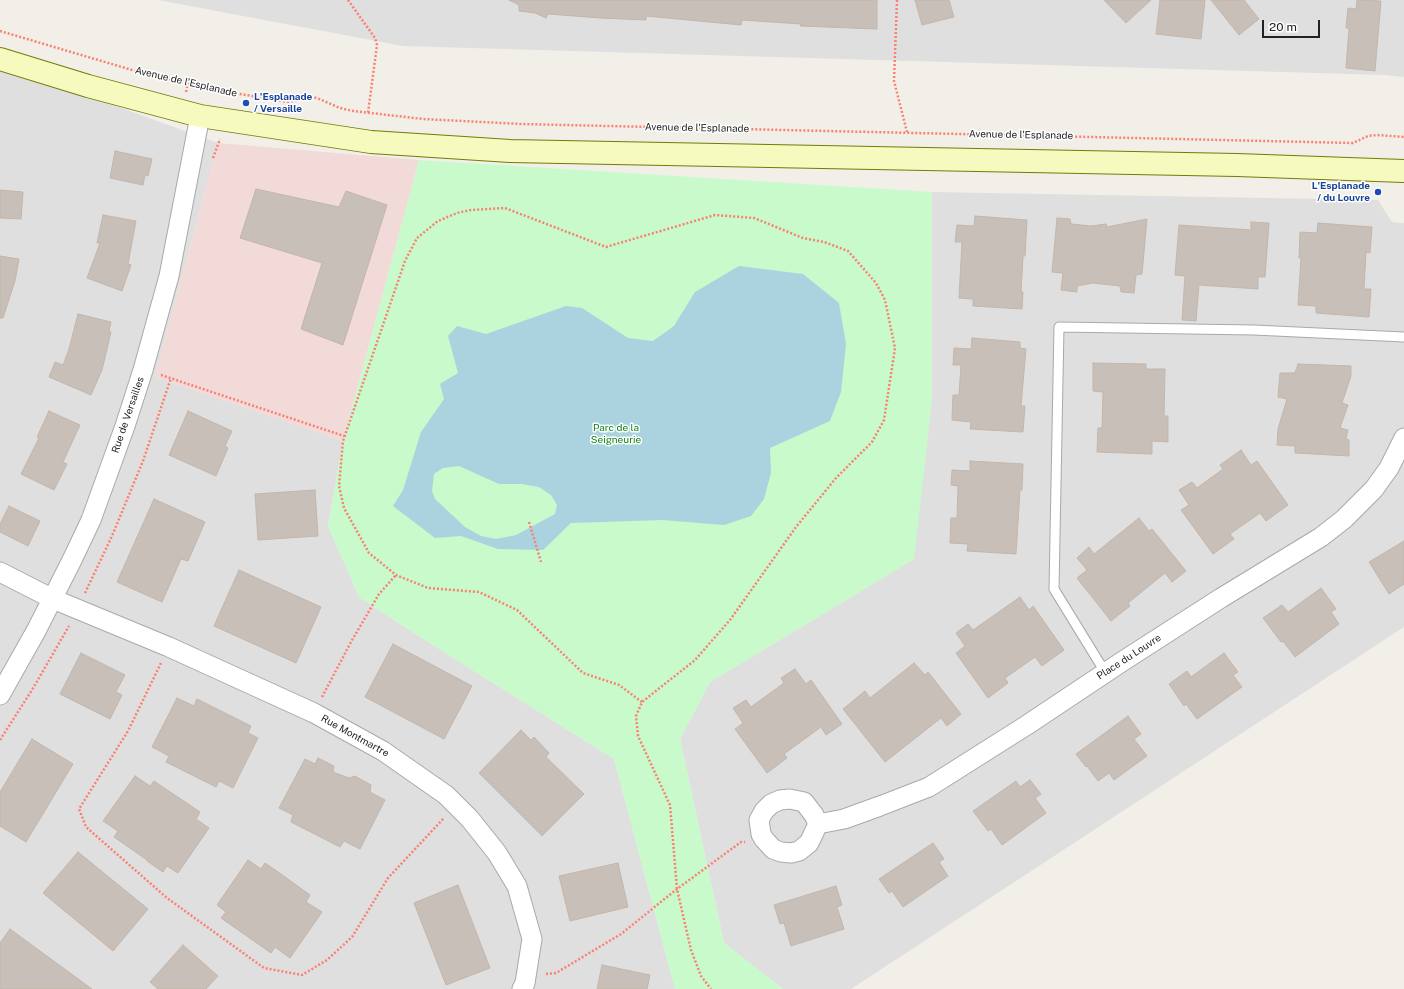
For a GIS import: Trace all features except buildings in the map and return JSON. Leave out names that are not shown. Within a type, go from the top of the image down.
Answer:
[{"type":"street","points":[[0,59],[88,86],[200,116],[371,142],[510,151],[1229,165],[1404,171]]},
{"type":"street","name":"Rue de Versailles","points":[[0,695],[53,599],[91,520],[125,426],[143,370],[169,276],[200,116]]},
{"type":"street","name":"Place du Louvre","points":[[818,824],[844,820],[929,787],[1027,725],[1105,672],[1221,598],[1321,537],[1344,519],[1374,489],[1388,468],[1404,438]]},
{"type":"street","name":"Rue Montmartre","points":[[0,572],[53,599],[169,647],[314,713],[383,750],[446,794],[497,853],[517,886],[532,939],[525,983],[522,989]]},
{"type":"street","points":[[790,799],[804,802],[814,815],[818,824],[808,843],[799,851],[791,853],[780,852],[773,849],[764,839],[761,834],[759,820],[764,811],[771,804],[780,800],[790,799]]},
{"type":"lane","points":[[1105,672],[1054,589],[1059,327],[1254,330],[1404,337]]},
{"type":"path","points":[[348,0],[375,38],[377,44],[368,113]]},
{"type":"path","points":[[897,0],[894,81],[907,132]]},
{"type":"path","name":"Avenue de l'Esplanade","points":[[0,31],[58,49],[156,76],[234,93],[288,102],[311,97],[340,108],[368,113],[423,119],[521,124],[1353,143],[1368,136],[1377,135],[1404,137]]},
{"type":"path","points":[[642,702],[619,686],[584,673],[517,610],[479,592],[428,588],[396,575],[370,553],[344,508],[339,486],[344,436],[405,261],[417,238],[438,222],[457,213],[471,210],[505,208],[606,247],[715,215],[754,218],[803,238],[824,242],[848,250],[876,283],[884,300],[895,348],[884,420],[872,442],[836,478],[796,527],[730,620],[695,660],[642,702],[636,716],[638,736],[670,805],[677,889],[691,950],[701,976],[711,989]]},
{"type":"path","points":[[158,374],[344,436]]},
{"type":"path","points":[[88,587],[112,536],[143,461],[171,378]]},
{"type":"path","points":[[529,522],[541,562]]},
{"type":"path","points":[[322,698],[351,642],[379,594],[396,575]]},
{"type":"path","points":[[0,740],[32,690],[69,626]]},
{"type":"path","points":[[169,647],[128,731],[79,809],[86,827],[166,898],[264,968],[302,974],[327,960],[352,937],[388,878],[456,804]]},
{"type":"path","points":[[545,974],[556,973],[621,934],[677,889],[741,842],[764,839]]},
{"type":"shaded area","points":[[158,0],[1404,0],[1404,77],[1384,75],[403,46]]},
{"type":"shaded area","points":[[0,64],[218,143],[155,377],[343,441],[328,526],[359,597],[614,759],[675,989],[0,989]]},
{"type":"shaded area","points":[[218,143],[419,160],[343,441],[155,377]]},
{"type":"shaded area","points":[[932,192],[1378,200],[1392,222],[1404,223],[1404,627],[851,989],[783,989],[724,943],[680,739],[710,682],[914,559]]},
{"type":"green space","name":"Parc de la Seigneurie","points":[[419,160],[932,192],[932,401],[914,559],[710,682],[680,739],[724,943],[783,989],[675,989],[614,759],[359,597],[328,526],[343,441]]},
{"type":"water","points":[[739,266],[803,274],[839,303],[846,344],[841,392],[830,421],[770,448],[771,473],[764,499],[751,516],[724,525],[662,520],[571,523],[543,550],[498,549],[461,536],[435,538],[393,506],[403,490],[421,432],[444,399],[440,384],[458,373],[448,336],[457,326],[486,334],[566,306],[582,308],[628,338],[653,341],[674,326],[695,292]],"holes":[[[459,466],[499,484],[521,484],[539,487],[551,495],[557,505],[555,514],[516,535],[496,539],[481,536],[465,527],[435,499],[432,491],[434,474],[443,468]]]},
{"type":"place","name":"L'Esplanade / Versaille","points":[[246,103]]},
{"type":"place","name":"L'Esplanade / du Louvre","points":[[1378,192]]}]
